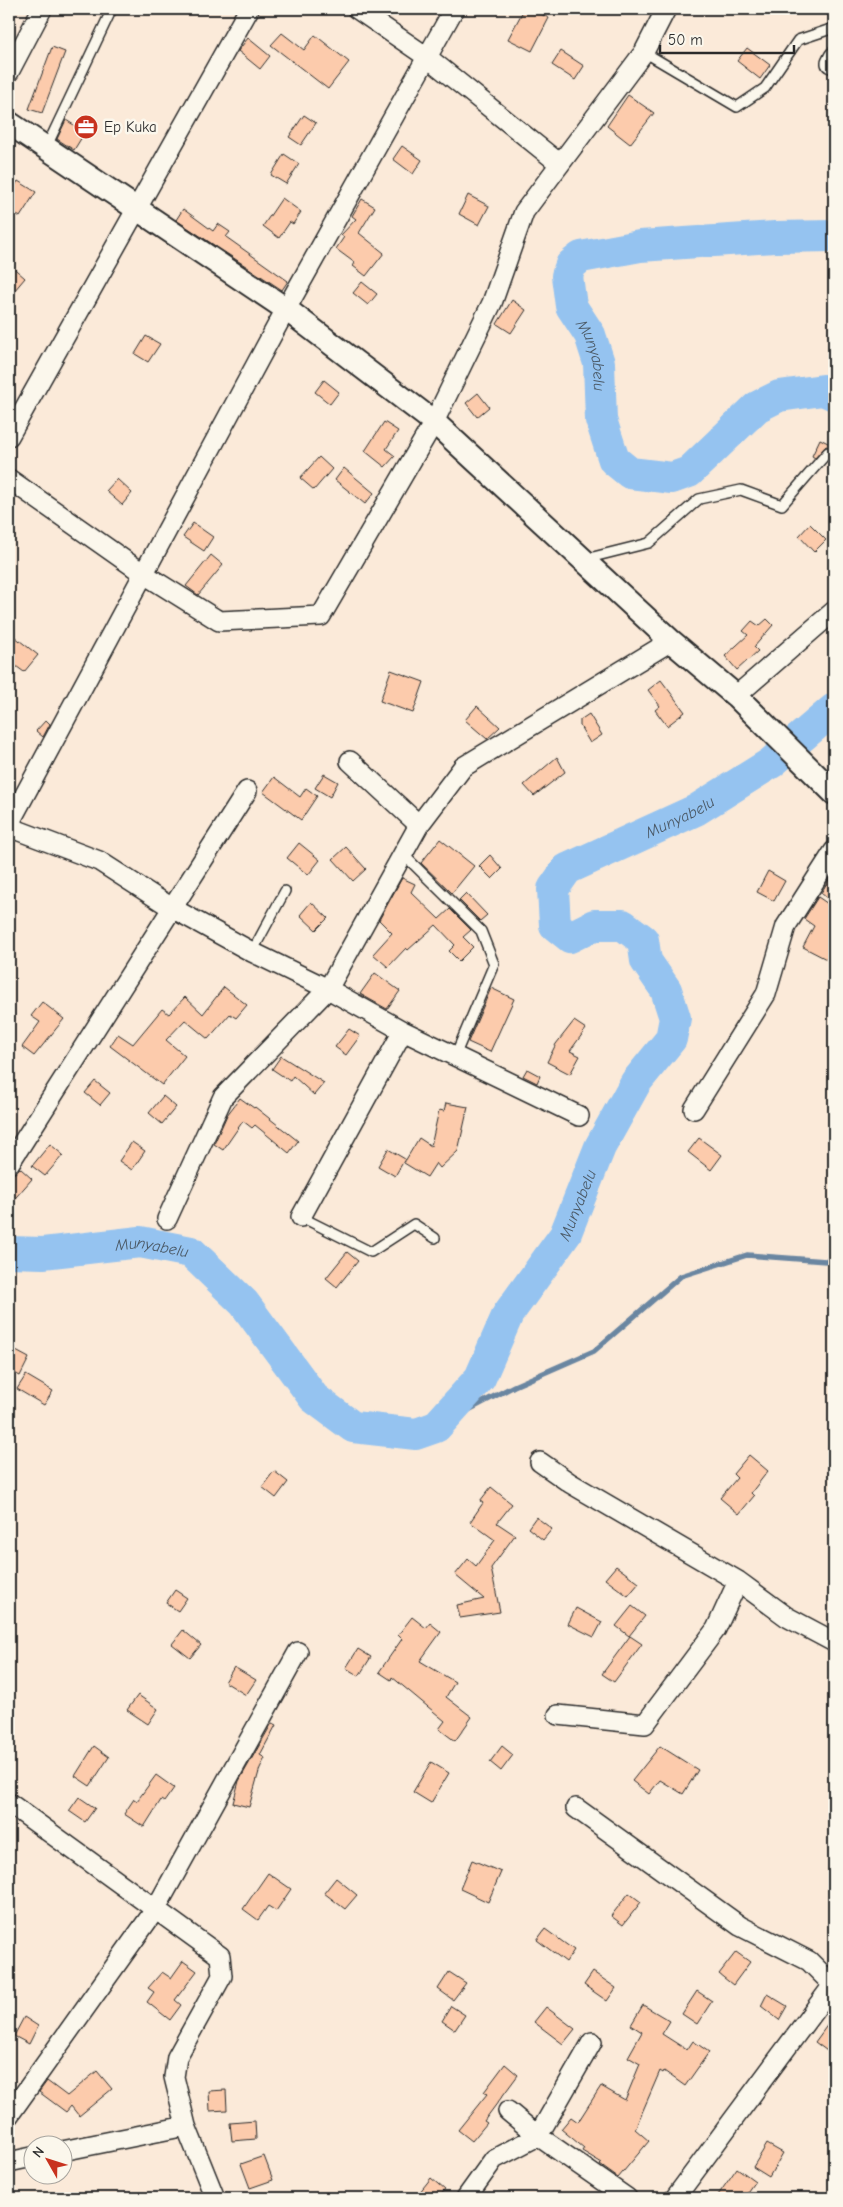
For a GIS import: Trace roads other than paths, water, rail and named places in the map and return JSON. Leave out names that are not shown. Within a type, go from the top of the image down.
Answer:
[{"type":"street","points":[[9,72],[42,9]]},
{"type":"street","points":[[9,436],[248,9]]},
{"type":"street","points":[[357,9],[428,57],[560,164]]},
{"type":"street","points":[[454,9],[286,309],[9,826],[99,861],[172,908],[252,952],[328,989],[403,1031],[578,1116]]},
{"type":"street","points":[[9,479],[144,574],[219,621],[321,616],[434,422],[492,302],[524,212],[644,52],[666,9]]},
{"type":"street","points":[[9,123],[286,309],[434,422],[671,641],[736,696],[834,793]]},
{"type":"street","points":[[736,696],[834,611]]},
{"type":"street","points":[[167,1218],[223,1097],[328,989],[419,825],[463,767],[671,641]]},
{"type":"street","points":[[350,761],[419,825]]},
{"type":"street","points":[[9,1164],[247,790]]},
{"type":"street","points":[[694,1109],[766,994],[786,926],[834,851]]},
{"type":"street","points":[[302,1217],[403,1031]]},
{"type":"street","points":[[540,1462],[570,1484],[738,1581],[787,1617],[834,1642]]},
{"type":"street","points":[[558,1715],[644,1724],[716,1629],[738,1581]]},
{"type":"street","points":[[9,2115],[155,1910],[298,1652]]},
{"type":"street","points":[[9,1803],[220,1956],[222,1976],[177,2057],[174,2076],[186,2126],[215,2198]]},
{"type":"street","points":[[576,1808],[740,1926],[809,1961],[834,1986],[675,2198]]},
{"type":"street","points":[[466,2198],[494,2159],[538,2136],[592,2042]]},
{"type":"street","points":[[508,2111],[538,2136],[627,2198]]},
{"type":"street","points":[[72,2149],[186,2126]]},
{"type":"street","points":[[9,2162],[22,2159]]},
{"type":"lane","points":[[46,148],[112,9]]},
{"type":"lane","points":[[644,52],[737,107],[765,88],[798,40],[834,28]]},
{"type":"lane","points":[[583,560],[649,543],[699,499],[741,490],[782,505],[828,452]]},
{"type":"lane","points":[[403,854],[481,931],[494,964],[455,1056]]},
{"type":"lane","points":[[252,952],[285,891]]},
{"type":"lane","points":[[302,1217],[371,1252],[414,1224],[434,1238]]},
{"type":"waterway","name":"Munyabelu","points":[[834,236],[775,237],[640,246],[581,257],[571,265],[567,276],[571,306],[590,335],[599,363],[601,420],[614,460],[630,473],[672,478],[689,472],[757,407],[779,396],[823,390],[834,395]]},
{"type":"waterway","name":"Munyabelu","points":[[9,1252],[43,1253],[140,1242],[191,1252],[244,1303],[314,1398],[353,1427],[416,1434],[436,1427],[480,1378],[508,1314],[565,1235],[600,1147],[636,1082],[671,1039],[675,1018],[666,990],[646,961],[643,940],[623,925],[594,925],[570,937],[555,925],[553,889],[567,869],[696,810],[771,763],[834,709]]},
{"type":"waterway","points":[[436,1427],[514,1386],[594,1351],[681,1276],[747,1255],[826,1261],[834,1258]]},
{"type":"place","name":"Ep Kuka","points":[[86,127]]}]
